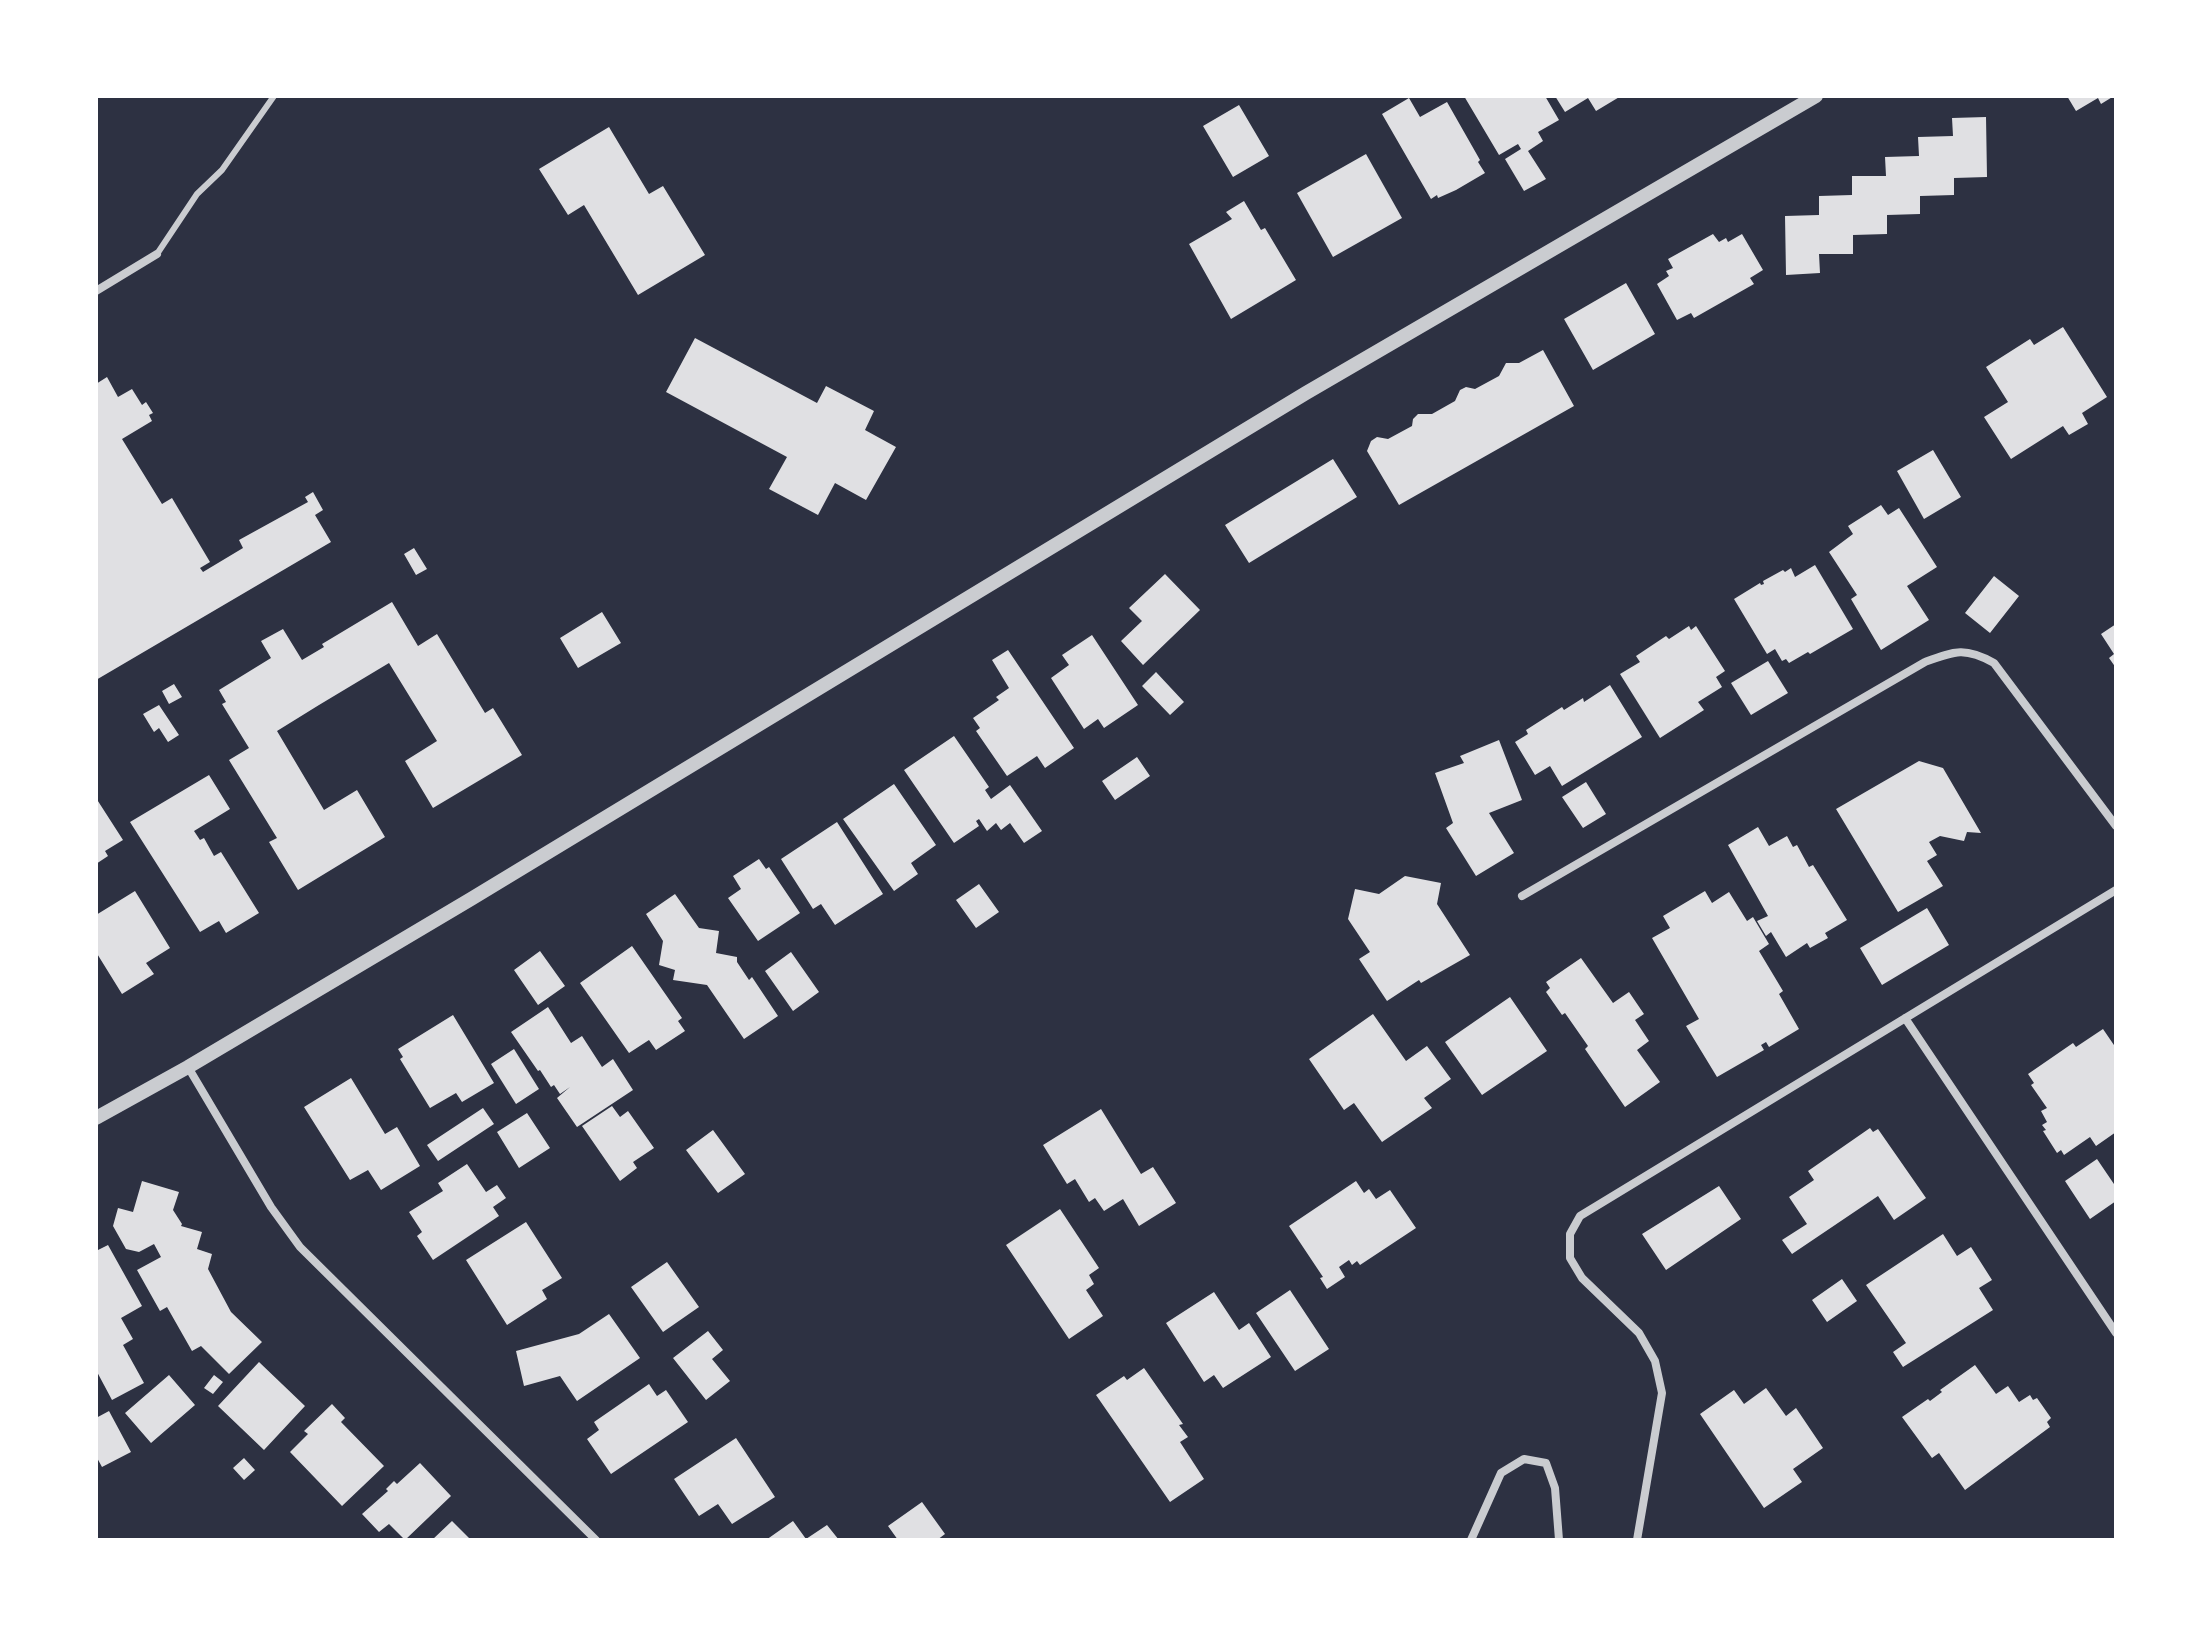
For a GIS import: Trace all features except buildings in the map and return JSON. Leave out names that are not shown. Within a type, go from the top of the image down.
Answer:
[{"type":"street","points":[[96,1118],[485,891],[1306,393],[1816,96]]},
{"type":"street","points":[[96,291],[157,254]]},
{"type":"street","points":[[1522,896],[1925,662],[1954,651],[1975,653],[1994,663],[2116,826]]},
{"type":"street","points":[[1637,1540],[1662,1393],[1655,1361],[1639,1333],[1582,1278],[1570,1258],[1570,1234],[1580,1216],[2116,890]]},
{"type":"street","points":[[1905,1018],[2116,1333]]},
{"type":"street","points":[[188,1067],[271,1207],[300,1247],[596,1540]]},
{"type":"street","points":[[1471,1540],[1501,1473],[1524,1459],[1546,1463],[1555,1488],[1559,1540]]},
{"type":"lane","points":[[157,254],[197,194],[222,170],[274,96]]}]
